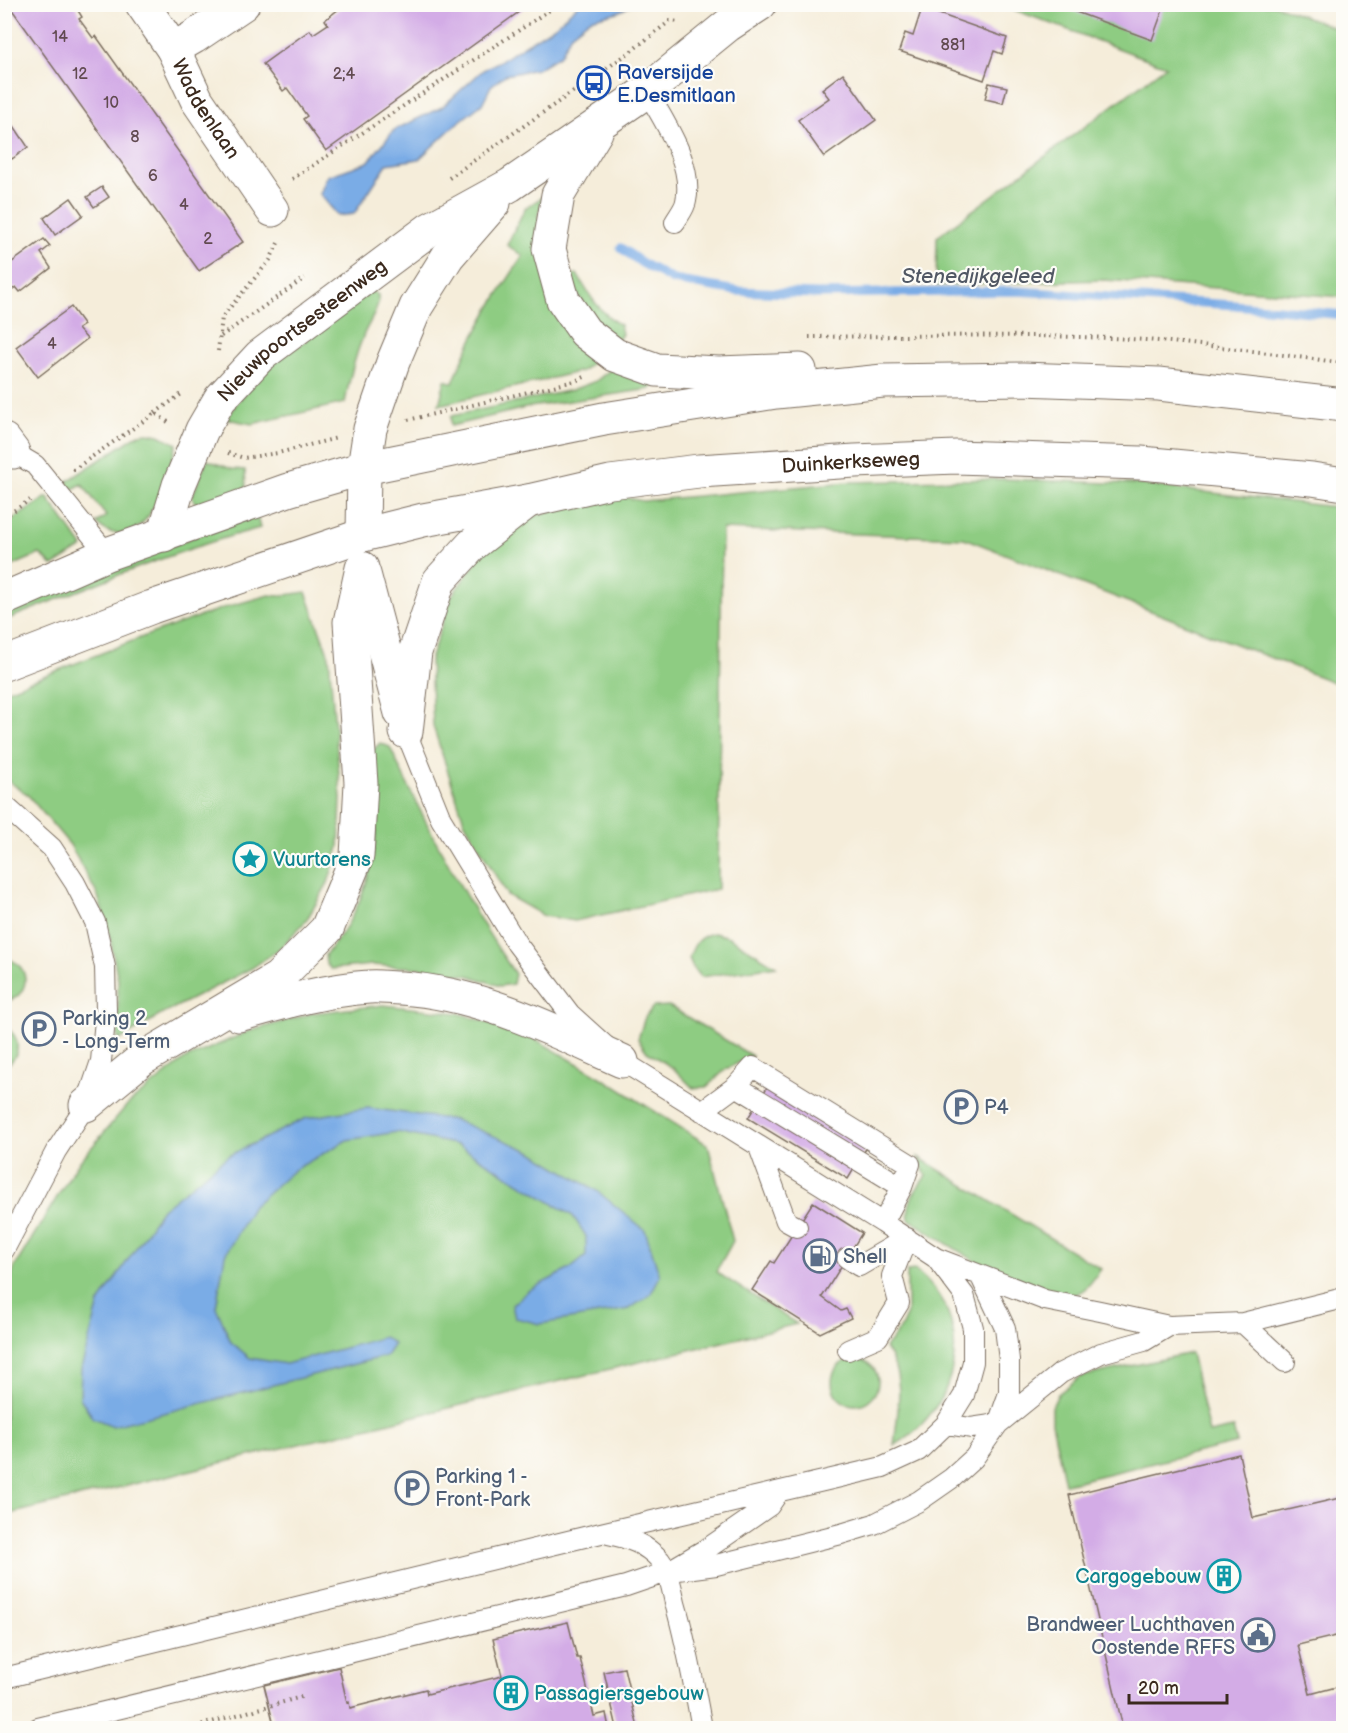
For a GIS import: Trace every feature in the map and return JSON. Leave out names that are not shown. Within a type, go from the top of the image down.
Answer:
[{"type":"main road","name":"Waddenlaan","points":[[142,4],[173,49],[197,100],[268,204]]},
{"type":"main road","points":[[173,49],[243,4]]},
{"type":"main road","name":"Nieuwpoortsesteenweg","points":[[164,535],[179,485],[202,430],[220,399],[260,356],[430,229],[510,185],[647,91],[729,25],[760,4]]},
{"type":"main road","points":[[603,120],[558,195],[549,249],[562,300],[585,332],[615,355],[657,370],[719,373],[905,365],[1023,379]]},
{"type":"main road","name":"Nieuwpoortsesteenweg","points":[[406,732],[362,568],[364,468],[370,429],[393,362],[416,307],[448,256],[510,185]]},
{"type":"main road","points":[[4,599],[107,554],[288,490],[364,468],[604,419],[776,392],[883,381],[1023,379],[1159,384],[1344,405]]},
{"type":"main road","name":"Duinkerkseweg","points":[[363,535],[423,520],[528,501],[610,482],[699,471],[855,461],[956,457],[1141,463],[1344,484]]},
{"type":"main road","points":[[406,732],[415,652],[440,581],[473,544],[528,501]]},
{"type":"main road","points":[[4,664],[152,607],[363,535]]},
{"type":"main road","points":[[86,1105],[142,1059],[278,978],[327,929],[357,856],[361,783],[350,622],[362,568]]},
{"type":"main road","points":[[203,1024],[312,995],[370,987],[425,990],[473,1000],[528,1019],[622,1061]]},
{"type":"lane","points":[[647,91],[688,175],[686,202],[675,222]]},
{"type":"lane","points":[[9,446],[35,465],[53,484],[107,554]]},
{"type":"lane","points":[[406,732],[441,819],[517,944],[570,1014],[622,1061],[936,1258],[1045,1300],[1169,1326],[1243,1323],[1344,1298]]},
{"type":"lane","points":[[4,805],[52,848],[75,883],[95,922],[105,967],[106,1010],[101,1061],[86,1105],[56,1151],[4,1250]]},
{"type":"lane","points":[[702,1111],[736,1086],[753,1067],[910,1164],[902,1187],[883,1223]]},
{"type":"lane","points":[[759,1147],[786,1221],[797,1227]]},
{"type":"lane","points":[[847,1258],[859,1266],[907,1238]]},
{"type":"lane","points":[[848,1350],[878,1337],[898,1303],[892,1276],[907,1238]]},
{"type":"lane","points":[[4,1678],[883,1467],[918,1450],[946,1424],[964,1395],[973,1362],[973,1328],[964,1295],[936,1258]]},
{"type":"lane","points":[[980,1275],[1005,1328],[1009,1360],[1009,1393],[999,1424]]},
{"type":"lane","points":[[1243,1323],[1285,1362]]},
{"type":"lane","points":[[38,1728],[597,1594],[667,1572],[716,1565],[874,1524],[919,1502],[952,1478],[974,1458],[999,1424],[1061,1373],[1101,1353],[1144,1341],[1169,1326]]},
{"type":"lane","points":[[946,1424],[971,1428],[999,1424]]},
{"type":"lane","points":[[667,1572],[711,1546],[769,1506],[778,1493]]},
{"type":"lane","points":[[601,1533],[628,1538],[648,1548],[667,1572],[684,1634],[702,1728]]},
{"type":"lane","points":[[695,1728],[698,1708]]},
{"type":"path","points":[[219,349],[222,317],[270,260],[280,240],[278,221],[268,204],[559,4]]},
{"type":"path","points":[[447,180],[670,21],[729,25]]},
{"type":"path","points":[[221,336],[309,275]]},
{"type":"path","points":[[805,338],[945,336],[1110,338],[1246,350],[1344,363]]},
{"type":"path","points":[[4,517],[155,413],[198,443],[244,458],[278,453],[575,381],[590,374],[615,355]]},
{"type":"path","points":[[190,1728],[305,1696]]},
{"type":"green space","points":[[1001,5],[1276,5],[1343,31],[1343,297],[1104,280],[936,285],[937,237],[1166,66]]},
{"type":"green space","points":[[544,196],[538,216],[600,356],[582,371],[439,405],[445,380],[453,383],[493,302],[523,256],[507,245],[525,208]]},
{"type":"green space","points":[[577,274],[600,309],[620,325],[622,334],[618,340],[596,324],[566,276]]},
{"type":"green space","points":[[372,291],[378,295],[377,305],[358,351],[345,403],[252,424],[227,419],[236,404],[264,371]]},
{"type":"green space","points":[[615,366],[654,385],[650,389],[530,407],[451,426],[451,416],[572,390],[596,381]]},
{"type":"green space","points":[[139,434],[159,435],[177,444],[165,482],[153,509],[136,529],[125,533],[109,532],[96,523],[106,516],[82,484],[71,490],[66,482]]},
{"type":"green space","points":[[207,460],[232,469],[245,470],[246,488],[205,504],[196,504],[192,497]]},
{"type":"green space","points":[[1005,479],[1135,484],[1343,508],[1343,686],[964,538],[722,529],[718,889],[575,921],[544,916],[507,895],[464,821],[433,726],[430,660],[452,595],[488,546],[524,519],[607,494],[643,501],[849,482]]},
{"type":"green space","points":[[47,497],[83,547],[53,566],[40,554],[5,569],[5,525]]},
{"type":"green space","points":[[256,513],[260,528],[195,547],[5,620],[4,610]]},
{"type":"green space","points":[[306,592],[329,656],[341,798],[339,847],[328,883],[306,921],[279,949],[252,968],[164,1013],[118,1041],[118,980],[110,938],[98,896],[70,845],[27,794],[5,779],[5,691],[226,607],[269,595],[279,596]]},
{"type":"green space","points":[[380,743],[390,747],[448,863],[515,974],[513,984],[500,986],[470,976],[420,968],[372,965],[331,969],[326,964],[325,955],[338,939],[358,905],[370,867],[377,807],[371,752]]},
{"type":"green space","points":[[714,933],[729,937],[776,966],[701,977],[694,970],[689,958],[697,941]]},
{"type":"green space","points":[[4,958],[18,965],[25,977],[23,990],[11,1000],[5,996]]},
{"type":"green space","points":[[383,1005],[458,1013],[530,1036],[604,1079],[708,1145],[733,1241],[716,1272],[797,1324],[5,1515],[5,1297],[15,1266],[76,1166],[127,1105],[185,1059],[247,1032],[313,1013]]},
{"type":"green space","points":[[669,1006],[752,1056],[726,1069],[707,1087],[693,1088],[673,1068],[647,1052],[638,1039],[645,1017],[653,1007]]},
{"type":"green space","points":[[5,1027],[11,1031],[17,1041],[17,1052],[5,1066]]},
{"type":"green space","points":[[918,1157],[1101,1269],[1092,1282],[1080,1292],[1066,1295],[1015,1280],[960,1252],[909,1219],[910,1201],[926,1176]]},
{"type":"green space","points":[[915,1270],[935,1291],[948,1314],[954,1338],[953,1362],[947,1387],[934,1409],[916,1429],[894,1446],[899,1396],[898,1383],[892,1359],[885,1348],[901,1328],[907,1314],[907,1271]]},
{"type":"green space","points":[[1191,1353],[1209,1433],[1233,1428],[1237,1443],[1065,1484],[1052,1423],[1052,1407],[1058,1394],[1080,1377]]},
{"type":"green space","points":[[855,1359],[871,1366],[878,1382],[871,1398],[855,1405],[839,1398],[832,1382],[839,1366]]},
{"type":"water","points":[[579,4],[632,5],[618,12],[590,19],[571,34],[560,55],[537,69],[505,75],[491,86],[482,104],[455,125],[419,159],[387,164],[354,214],[338,216],[320,194],[327,176],[368,162],[394,130],[442,107],[483,70],[555,26]]},
{"type":"water","points":[[368,1108],[455,1120],[530,1151],[597,1191],[645,1230],[660,1276],[650,1295],[629,1309],[540,1324],[515,1318],[512,1305],[529,1290],[570,1269],[586,1256],[586,1236],[573,1216],[458,1145],[397,1132],[347,1140],[294,1170],[253,1206],[225,1255],[216,1307],[231,1342],[250,1358],[286,1364],[384,1337],[394,1344],[386,1356],[113,1426],[93,1418],[80,1398],[81,1369],[99,1303],[162,1209],[228,1156],[306,1118]]},
{"type":"building","points":[[8,4],[74,4],[82,17],[79,19],[93,38],[96,36],[243,242],[199,271]]},
{"type":"building","points":[[337,4],[530,4],[326,151],[303,119],[307,116],[287,88],[283,91],[263,64],[310,30],[313,34],[328,24],[325,20],[340,8]]},
{"type":"building","points":[[1054,4],[1165,4],[1152,40]]},
{"type":"building","points":[[922,8],[1007,38],[1002,54],[994,51],[984,80],[899,51],[905,33],[913,36]]},
{"type":"building","points":[[843,73],[876,120],[824,157],[798,120],[829,98],[822,89]]},
{"type":"building","points":[[989,83],[1007,87],[1003,103],[985,99]]},
{"type":"building","points":[[14,126],[28,147],[12,159],[4,149],[4,133]]},
{"type":"building","points":[[102,187],[109,197],[94,207],[87,197]]},
{"type":"building","points":[[71,198],[83,215],[55,235],[44,218]]},
{"type":"building","points":[[44,239],[50,246],[41,253],[51,268],[20,292],[16,287],[4,295],[4,268]]},
{"type":"building","points":[[71,307],[84,325],[78,329],[87,339],[38,377],[16,347]]},
{"type":"building","points":[[774,1076],[873,1137],[848,1179],[748,1118]]},
{"type":"building","points":[[813,1202],[862,1233],[822,1297],[841,1311],[846,1309],[851,1318],[820,1333],[752,1290],[771,1261],[774,1263]]},
{"type":"building","name":"Cargogebouw","points":[[1239,1454],[1253,1518],[1344,1497],[1344,1634],[1298,1645],[1310,1694],[1344,1685],[1344,1728],[1123,1728],[1069,1495]]},
{"type":"building","name":"Passagiersgebouw","points":[[568,1622],[577,1658],[580,1658],[594,1716],[606,1713],[609,1728],[273,1728],[264,1685],[339,1667],[350,1708],[426,1689],[427,1694],[502,1676],[493,1639]]},
{"type":"building","name":"Passagiersgebouw","points":[[624,1668],[638,1728],[617,1728],[604,1672]]},
{"type":"waterway","name":"Stenedijkgeleed","points":[[621,248],[673,280],[737,291],[816,294],[1017,291],[1234,305],[1344,315]]},
{"type":"place","name":"Raversijde E.Desmitlaan","points":[[594,83]]},
{"type":"place","name":"Vuurtorens","points":[[250,859]]},
{"type":"place","name":"Parking 2 - Long-Term","points":[[39,1029]]},
{"type":"place","name":"P4","points":[[961,1107]]},
{"type":"place","name":"Shell","points":[[820,1256]]},
{"type":"place","name":"Parking 1 - Front-Park","points":[[412,1488]]},
{"type":"place","name":"Cargogebouw","points":[[1224,1576]]},
{"type":"place","name":"Brandweer Luchthaven Oostende RFFS","points":[[1258,1635]]},
{"type":"place","name":"Passagiersgebouw","points":[[511,1693]]}]
